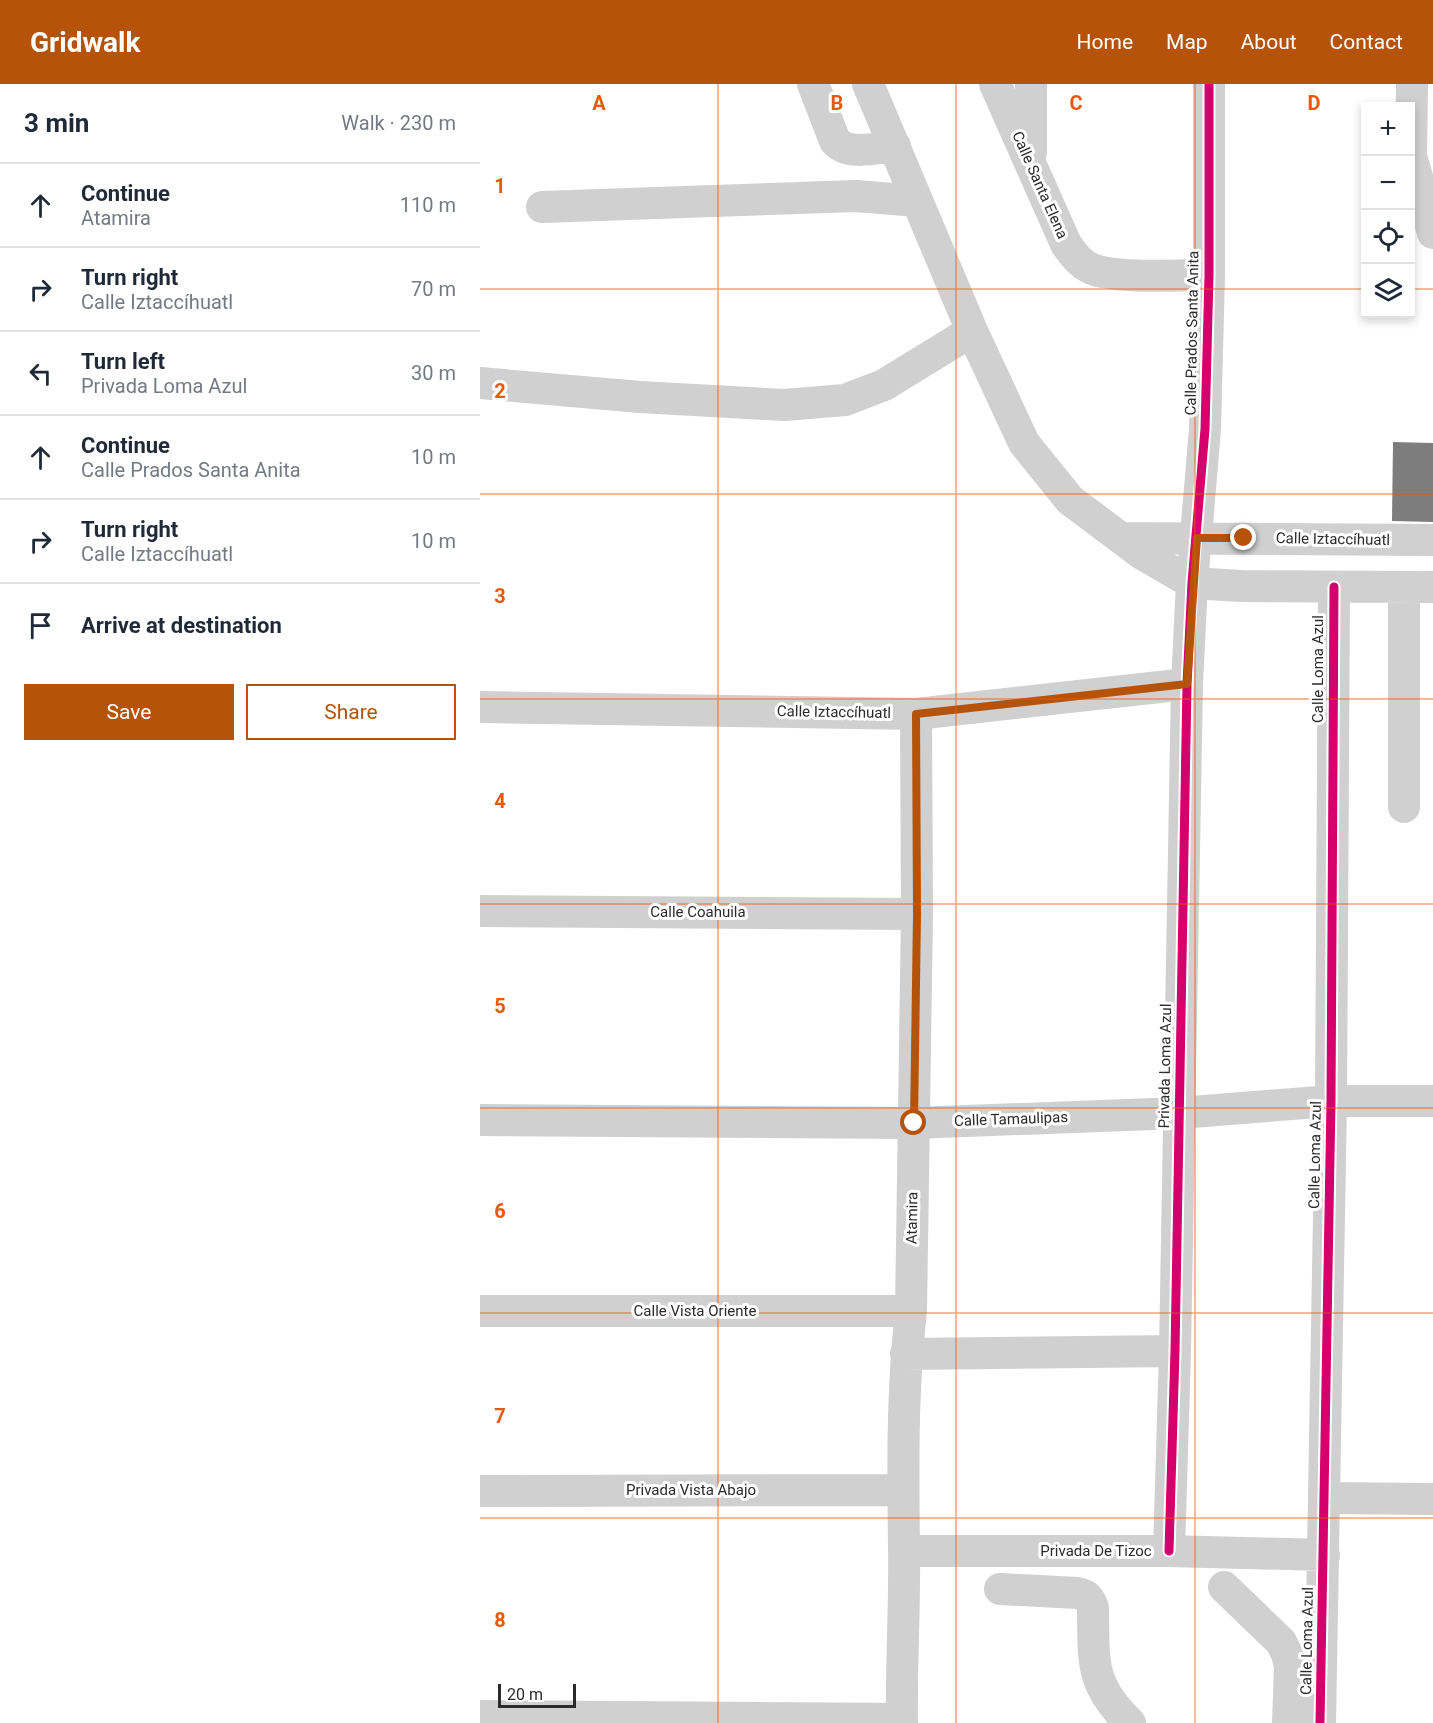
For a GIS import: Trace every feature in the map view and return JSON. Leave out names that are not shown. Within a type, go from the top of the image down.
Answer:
[{"type":"street","points":[[813,84],[839,146],[849,150],[895,146]]},
{"type":"street","points":[[868,84],[972,331],[1024,443],[1070,500],[1155,562],[1192,583],[1241,586],[1419,587],[1404,807]]},
{"type":"street","name":"Calle Santa Elena","points":[[995,84],[1066,244],[1078,260],[1092,269],[1116,274],[1209,275]]},
{"type":"street","points":[[1031,84],[1031,162]]},
{"type":"street","name":"Calle Prados Santa Anita","points":[[1192,583],[1205,429],[1209,275],[1209,84]]},
{"type":"street","points":[[1412,84],[1411,156],[1431,225]]},
{"type":"street","points":[[542,207],[847,196],[917,201]]},
{"type":"street","points":[[480,384],[640,397],[784,405],[845,400],[884,385],[972,331]]},
{"type":"street","name":"Calle Iztaccíhuatl","points":[[1121,538],[1433,540]]},
{"type":"street","name":"Privada Loma Azul","points":[[1169,1551],[1175,1351],[1187,684],[1192,583]]},
{"type":"street","name":"Calle Loma Azul","points":[[1320,1723],[1331,1101],[1334,587]]},
{"type":"street","name":"Calle Iztaccíhuatl","points":[[480,707],[916,714],[1187,684]]},
{"type":"street","name":"Atamira","points":[[902,1721],[903,1490],[906,1354],[910,1311],[917,914],[916,714]]},
{"type":"street","name":"Calle Coahuila","points":[[480,911],[917,914]]},
{"type":"street","name":"Calle Tamaulipas","points":[[480,1120],[914,1123],[1179,1113],[1331,1101],[1433,1101]]},
{"type":"street","name":"Calle Vista Oriente","points":[[480,1311],[910,1311]]},
{"type":"street","points":[[906,1354],[1175,1351]]},
{"type":"street","name":"Privada Vista Abajo","points":[[480,1491],[903,1490]]},
{"type":"street","points":[[1324,1498],[1433,1499]]},
{"type":"street","name":"Privada De Tizoc","points":[[904,1551],[1169,1551],[1324,1555]]},
{"type":"street","points":[[1224,1587],[1281,1641],[1290,1666],[1288,1723]]},
{"type":"street","points":[[1000,1589],[1077,1593],[1085,1594],[1090,1599],[1093,1608],[1094,1666],[1098,1681],[1104,1694],[1130,1723]]},
{"type":"street","points":[[480,1716],[902,1721]]},
{"type":"building","points":[[1393,442],[1433,443],[1433,522],[1392,521]]},
{"type":"cycle path","points":[[1169,1551],[1175,1351],[1187,684],[1192,583],[1205,429],[1209,275],[1209,84]]},
{"type":"cycle path","points":[[1320,1723],[1331,1101],[1334,587]]},
{"type":"route","points":[[914,1123],[917,914],[916,714],[1187,684],[1192,583],[1197,538],[1244,538]]}]
